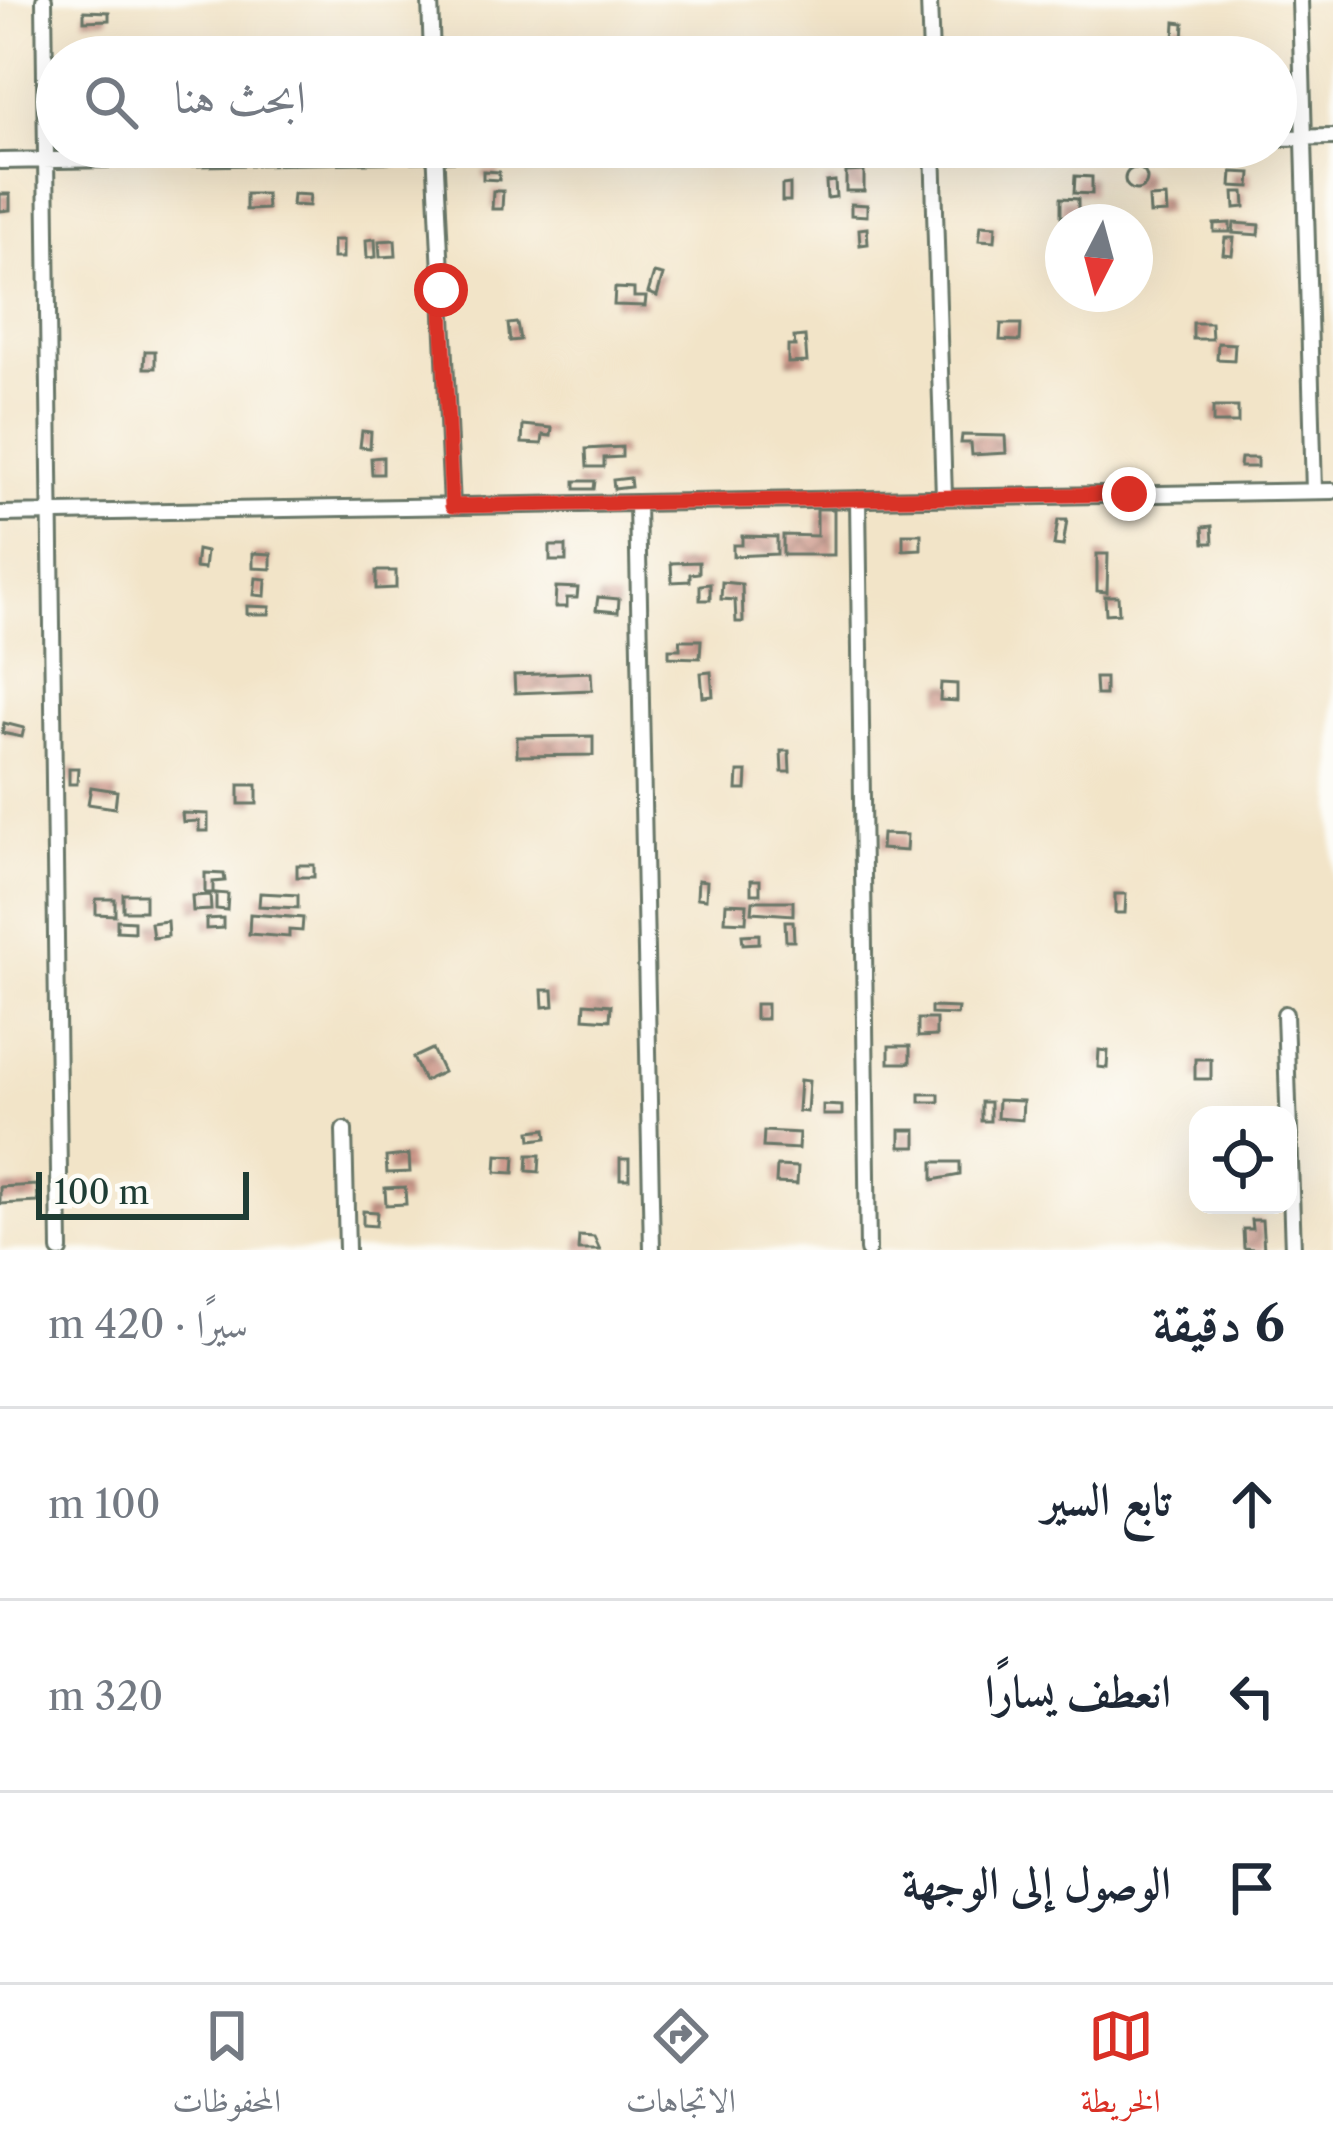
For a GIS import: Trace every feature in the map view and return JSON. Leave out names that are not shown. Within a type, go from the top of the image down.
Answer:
[{"type":"street","points":[[44,0],[44,36]]},
{"type":"street","points":[[430,0],[431,36]]},
{"type":"street","points":[[929,0],[930,36]]},
{"type":"street","points":[[1300,0],[1314,491]]},
{"type":"street","points":[[1297,138],[1333,137]]},
{"type":"street","points":[[0,161],[36,160]]},
{"type":"street","points":[[46,168],[60,1250]]},
{"type":"street","points":[[436,168],[452,506]]},
{"type":"street","points":[[934,168],[944,497]]},
{"type":"street","points":[[0,514],[1333,490]]},
{"type":"street","points":[[858,499],[868,1250]]},
{"type":"street","points":[[637,502],[652,1250]]},
{"type":"street","points":[[1285,1014],[1293,1250]]},
{"type":"street","points":[[344,1130],[347,1250]]},
{"type":"building","points":[[84,11],[109,12],[109,20],[84,21]]},
{"type":"building","points":[[1175,22],[1184,23],[1183,36],[1174,36]]},
{"type":"building","points":[[1136,168],[1147,179],[1136,190],[1125,179]]},
{"type":"building","points":[[483,171],[499,172],[499,180],[483,179]]},
{"type":"building","points":[[864,171],[864,191],[846,191],[846,172]]},
{"type":"building","points":[[1232,172],[1251,173],[1250,187],[1231,186]]},
{"type":"building","points":[[1075,176],[1092,177],[1092,194],[1074,193]]},
{"type":"building","points":[[835,181],[836,197],[827,198],[826,182]]},
{"type":"building","points":[[790,184],[790,201],[782,201],[782,185]]},
{"type":"building","points":[[493,191],[503,191],[502,209],[492,209]]},
{"type":"building","points":[[1234,192],[1244,192],[1245,207],[1235,208]]},
{"type":"building","points":[[0,194],[10,194],[10,210],[0,211]]},
{"type":"building","points":[[246,194],[266,194],[267,209],[246,210]]},
{"type":"building","points":[[293,194],[310,195],[309,206],[292,205]]},
{"type":"building","points":[[1166,197],[1167,213],[1153,214],[1149,198]]},
{"type":"building","points":[[1061,198],[1078,199],[1078,204],[1061,204]]},
{"type":"building","points":[[851,204],[867,205],[867,216],[851,215]]},
{"type":"building","points":[[1230,223],[1230,232],[1214,232],[1214,224]]},
{"type":"building","points":[[1234,223],[1260,225],[1259,235],[1233,233]]},
{"type":"building","points":[[981,225],[996,226],[995,241],[979,240]]},
{"type":"building","points":[[867,228],[868,244],[860,245],[859,229]]},
{"type":"building","points":[[1225,238],[1234,238],[1232,255],[1223,254]]},
{"type":"building","points":[[375,239],[376,257],[367,258],[366,240]]},
{"type":"building","points":[[333,240],[343,240],[343,258],[333,258]]},
{"type":"building","points":[[395,240],[396,256],[380,257],[379,241]]},
{"type":"building","points":[[654,273],[663,275],[657,296],[648,293]]},
{"type":"building","points":[[615,288],[634,289],[634,297],[646,297],[645,306],[614,305]]},
{"type":"building","points":[[517,323],[520,340],[510,341],[508,324]]},
{"type":"building","points":[[1193,323],[1211,323],[1212,339],[1193,339]]},
{"type":"building","points":[[1001,324],[1021,324],[1020,341],[1000,340]]},
{"type":"building","points":[[805,336],[807,362],[788,363],[788,346],[795,346],[794,337]]},
{"type":"building","points":[[1218,343],[1235,344],[1234,360],[1217,359]]},
{"type":"building","points":[[145,351],[155,351],[155,368],[144,368]]},
{"type":"building","points":[[1213,407],[1238,407],[1238,423],[1213,423]]},
{"type":"building","points":[[523,425],[552,428],[551,436],[543,435],[542,444],[522,443]]},
{"type":"building","points":[[362,431],[371,432],[370,448],[360,447]]},
{"type":"building","points":[[962,435],[1005,436],[1006,453],[972,455],[971,443],[961,443]]},
{"type":"building","points":[[622,447],[622,457],[604,458],[604,467],[587,467],[586,449]]},
{"type":"building","points":[[383,457],[383,474],[372,474],[371,458]]},
{"type":"building","points":[[1241,458],[1257,458],[1257,467],[1240,467]]},
{"type":"building","points":[[630,478],[631,487],[614,489],[613,480]]},
{"type":"building","points":[[575,481],[595,481],[594,489],[575,489]]},
{"type":"building","points":[[817,509],[834,509],[834,555],[783,555],[783,535],[817,536]]},
{"type":"building","points":[[1058,520],[1067,520],[1063,546],[1054,545]]},
{"type":"building","points":[[1212,526],[1213,543],[1204,543],[1203,527]]},
{"type":"building","points":[[903,534],[921,534],[921,549],[903,550]]},
{"type":"building","points":[[742,536],[777,537],[777,554],[733,556],[733,545],[742,545]]},
{"type":"building","points":[[550,546],[566,546],[566,561],[550,561]]},
{"type":"building","points":[[197,550],[206,552],[204,569],[195,568]]},
{"type":"building","points":[[253,553],[271,554],[271,569],[253,568]]},
{"type":"building","points":[[1097,554],[1108,554],[1107,592],[1097,591]]},
{"type":"building","points":[[699,562],[699,573],[690,574],[690,581],[672,582],[671,563]]},
{"type":"building","points":[[376,571],[396,571],[396,588],[376,589]]},
{"type":"building","points":[[256,578],[266,579],[265,596],[254,595]]},
{"type":"building","points":[[722,582],[742,584],[743,622],[736,622],[735,600],[721,599]]},
{"type":"building","points":[[710,584],[710,600],[700,600],[700,585]]},
{"type":"building","points":[[556,587],[578,588],[577,598],[567,598],[567,607],[555,607]]},
{"type":"building","points":[[1105,596],[1118,596],[1119,613],[1106,614]]},
{"type":"building","points":[[598,597],[619,599],[618,612],[596,610]]},
{"type":"building","points":[[247,606],[270,607],[269,614],[247,614]]},
{"type":"building","points":[[680,640],[701,640],[700,658],[669,657],[669,649],[680,649]]},
{"type":"building","points":[[591,672],[592,690],[515,693],[514,675]]},
{"type":"building","points":[[711,672],[713,696],[703,697],[701,673]]},
{"type":"building","points":[[1095,678],[1105,678],[1105,695],[1096,695]]},
{"type":"building","points":[[941,683],[957,684],[957,701],[940,700]]},
{"type":"building","points":[[4,723],[24,728],[22,737],[2,733]]},
{"type":"building","points":[[593,736],[593,755],[517,756],[517,737]]},
{"type":"building","points":[[781,751],[789,751],[790,772],[782,772]]},
{"type":"building","points":[[69,768],[78,768],[77,784],[69,784]]},
{"type":"building","points":[[738,772],[747,772],[746,790],[737,790]]},
{"type":"building","points":[[239,785],[257,785],[257,804],[239,804]]},
{"type":"building","points":[[91,787],[117,791],[115,808],[88,804]]},
{"type":"building","points":[[182,813],[208,814],[208,831],[199,831],[199,821],[183,822]]},
{"type":"building","points":[[882,834],[907,835],[906,851],[881,849]]},
{"type":"building","points":[[297,865],[314,865],[314,877],[297,877]]},
{"type":"building","points":[[205,873],[224,874],[225,881],[213,882],[213,893],[205,893]]},
{"type":"building","points":[[698,880],[707,881],[706,899],[697,898]]},
{"type":"building","points":[[751,880],[760,880],[760,894],[751,894]]},
{"type":"building","points":[[216,893],[228,894],[227,910],[216,909]]},
{"type":"building","points":[[260,893],[298,895],[298,908],[259,906]]},
{"type":"building","points":[[123,894],[145,894],[145,911],[123,911]]},
{"type":"building","points":[[1115,894],[1126,894],[1125,913],[1115,913]]},
{"type":"building","points":[[210,895],[211,910],[193,911],[192,896]]},
{"type":"building","points":[[96,899],[115,899],[115,915],[96,914]]},
{"type":"building","points":[[753,901],[793,901],[793,915],[752,912]]},
{"type":"building","points":[[726,903],[747,904],[746,922],[725,921]]},
{"type":"building","points":[[250,914],[303,918],[302,931],[289,930],[289,937],[249,934]]},
{"type":"building","points":[[223,918],[223,928],[206,929],[206,919]]},
{"type":"building","points":[[117,920],[134,921],[134,932],[117,931]]},
{"type":"building","points":[[167,921],[168,936],[153,938],[151,923]]},
{"type":"building","points":[[785,921],[793,921],[794,941],[786,941]]},
{"type":"building","points":[[759,934],[759,943],[743,944],[742,935]]},
{"type":"building","points":[[542,990],[553,990],[554,1006],[543,1007]]},
{"type":"building","points":[[585,1003],[611,1005],[610,1020],[584,1018]]},
{"type":"building","points":[[755,1004],[767,1004],[767,1019],[755,1019]]},
{"type":"building","points":[[931,1007],[958,1008],[957,1015],[931,1014]]},
{"type":"building","points":[[918,1019],[936,1019],[936,1036],[918,1037]]},
{"type":"building","points":[[889,1046],[910,1046],[910,1063],[889,1063]]},
{"type":"building","points":[[432,1049],[443,1072],[424,1081],[413,1058]]},
{"type":"building","points":[[1099,1050],[1108,1051],[1107,1068],[1098,1067]]},
{"type":"building","points":[[1195,1059],[1211,1059],[1211,1079],[1195,1079]]},
{"type":"building","points":[[800,1080],[809,1081],[807,1112],[798,1111]]},
{"type":"building","points":[[920,1094],[939,1094],[939,1102],[920,1102]]},
{"type":"building","points":[[998,1100],[1023,1101],[1022,1120],[997,1118]]},
{"type":"building","points":[[981,1102],[990,1102],[990,1121],[981,1121]]},
{"type":"building","points":[[823,1105],[842,1106],[842,1115],[823,1115]]},
{"type":"building","points":[[546,1129],[547,1138],[531,1140],[530,1131]]},
{"type":"building","points":[[900,1130],[916,1130],[916,1147],[900,1147]]},
{"type":"building","points":[[764,1131],[799,1133],[798,1149],[763,1147]]},
{"type":"building","points":[[409,1155],[410,1172],[387,1173],[386,1157]]},
{"type":"building","points":[[497,1155],[515,1156],[514,1173],[496,1172]]},
{"type":"building","points":[[528,1155],[540,1155],[539,1172],[527,1171]]},
{"type":"building","points":[[620,1159],[629,1159],[629,1179],[620,1179]]},
{"type":"building","points":[[933,1162],[960,1162],[960,1175],[933,1180]]},
{"type":"building","points":[[777,1166],[798,1167],[797,1184],[776,1183]]},
{"type":"building","points":[[37,1185],[38,1202],[0,1204],[0,1187]]},
{"type":"building","points":[[405,1187],[406,1204],[386,1205],[385,1188]]},
{"type":"building","points":[[363,1211],[377,1212],[376,1226],[363,1225]]},
{"type":"building","points":[[1251,1220],[1262,1220],[1264,1250],[1244,1248],[1243,1229],[1252,1229]]},
{"type":"building","points":[[579,1236],[594,1237],[600,1250],[578,1250]]},
{"type":"route","points":[[441,290],[452,506],[1129,494]]}]
